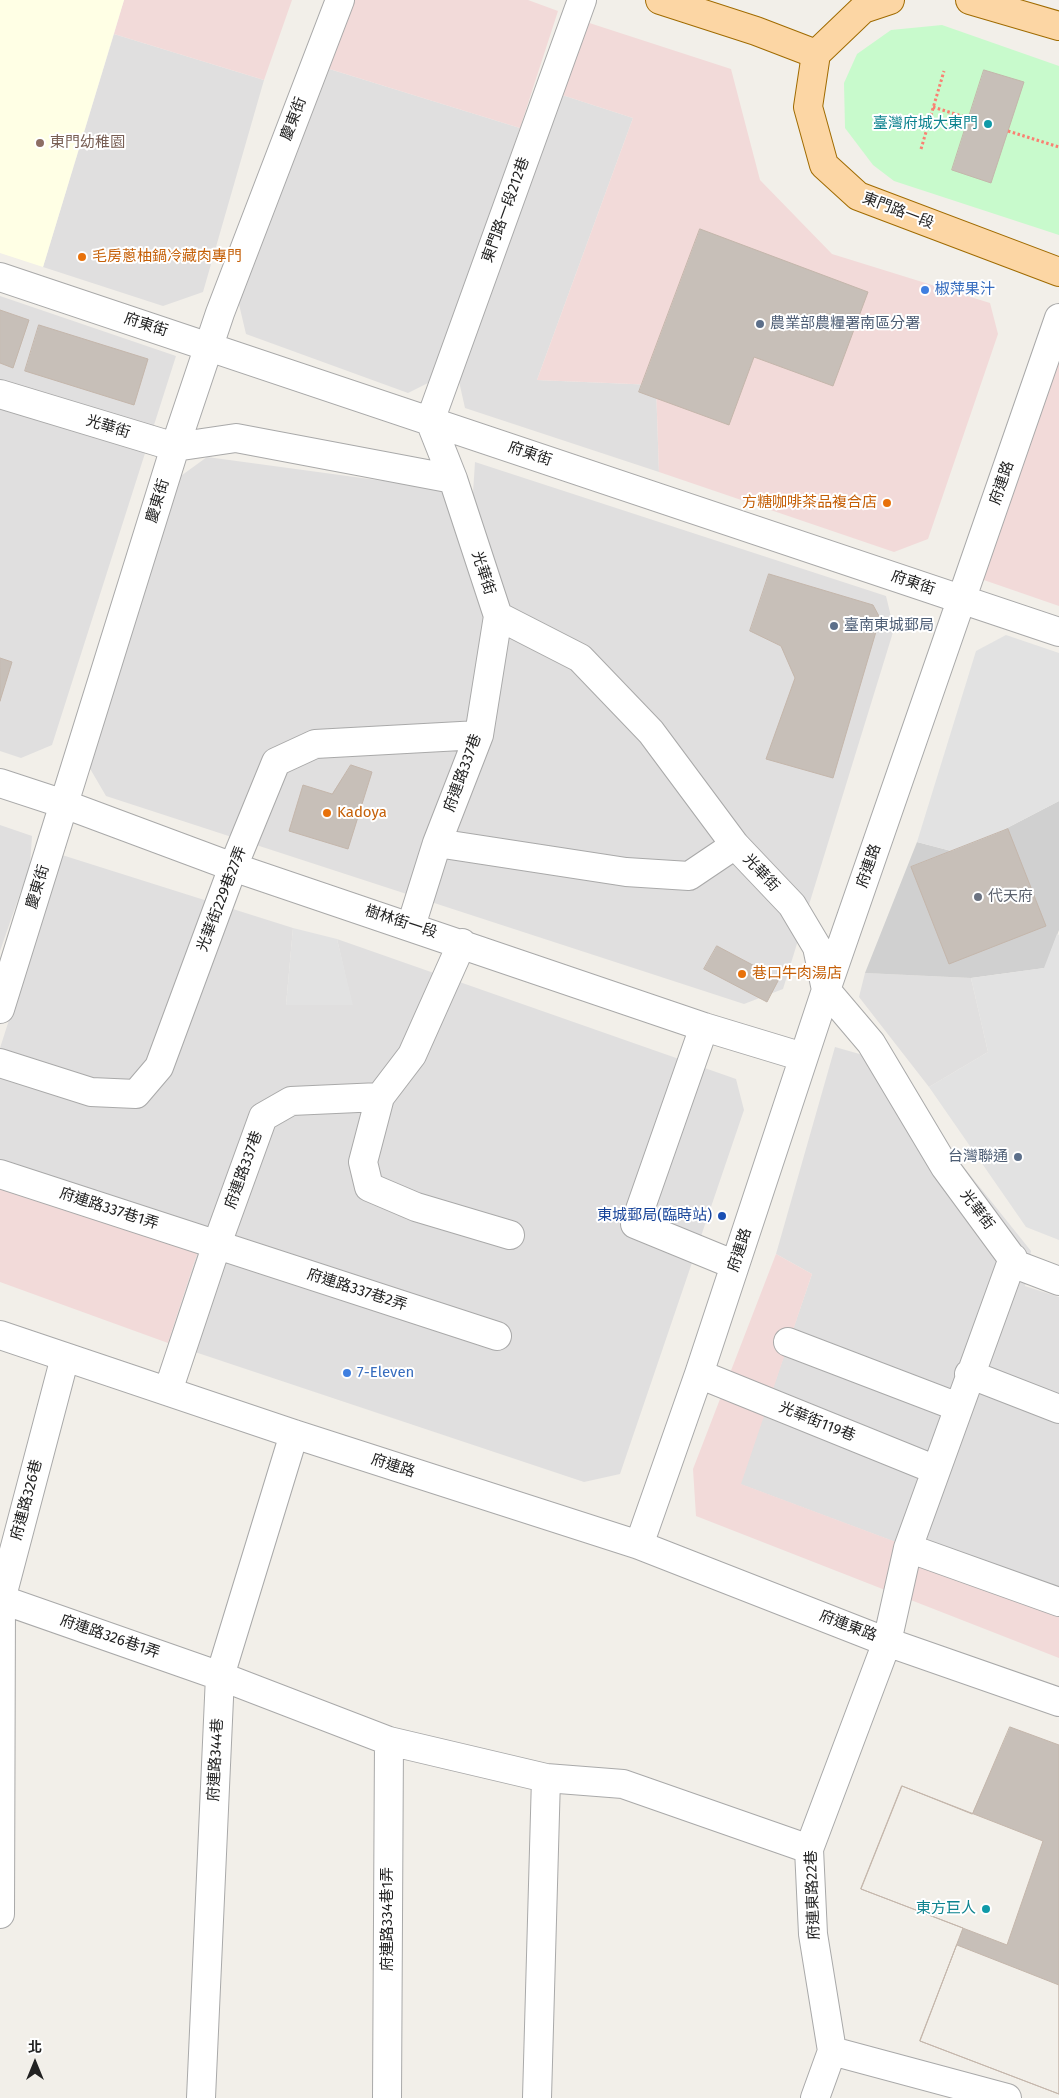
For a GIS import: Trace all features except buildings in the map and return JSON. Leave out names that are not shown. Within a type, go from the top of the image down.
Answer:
[{"type":"main road","points":[[660,0],[756,31],[816,54],[863,9],[890,0]]},
{"type":"main road","points":[[970,0],[1059,26]]},
{"type":"main road","name":"東門路一段","points":[[816,54],[808,107],[824,165],[858,196],[1059,272]]},
{"type":"street","name":"慶東街","points":[[0,1009],[175,447],[209,346],[340,0]]},
{"type":"street","name":"東門路一段212巷","points":[[430,421],[582,0]]},
{"type":"street","name":"府東街","points":[[0,277],[1059,632]]},
{"type":"street","name":"府連路","points":[[0,1335],[294,1434],[639,1545],[699,1374],[803,1057],[1059,318]]},
{"type":"street","name":"光華街","points":[[0,394],[175,447],[236,438],[453,480]]},
{"type":"street","name":"光華街","points":[[430,421],[453,480],[498,616],[580,658],[651,732],[735,844],[792,906],[817,947],[826,990],[871,1043],[945,1167],[1017,1265],[1059,1281]]},
{"type":"street","name":"府連路337巷","points":[[411,926],[437,843],[479,735],[498,616]]},
{"type":"street","name":"光華街229巷27弄","points":[[0,1063],[91,1092],[136,1094],[159,1067],[233,867],[276,762],[315,744],[479,735]]},
{"type":"street","name":"樹林街一段","points":[[0,783],[64,804],[233,867],[462,942],[704,1027],[803,1057]]},
{"type":"street","points":[[437,843],[626,872],[689,876],[735,844]]},
{"type":"street","points":[[462,942],[412,1055],[380,1097],[363,1162],[369,1187],[416,1207],[510,1235]]},
{"type":"street","points":[[704,1027],[635,1224],[735,1264]]},
{"type":"street","name":"府連路337巷","points":[[168,1391],[217,1244],[263,1117],[291,1101],[380,1097]]},
{"type":"street","name":"府連路337巷1弄","points":[[0,1174],[217,1244]]},
{"type":"street","name":"府連路337巷2弄","points":[[217,1244],[497,1336]]},
{"type":"street","points":[[887,1642],[908,1548],[969,1374],[1013,1258]]},
{"type":"street","points":[[788,1342],[958,1407]]},
{"type":"street","name":"府連路326巷","points":[[0,1914],[1,1600],[65,1357]]},
{"type":"street","name":"光華街119巷","points":[[699,1374],[936,1470]]},
{"type":"street","points":[[969,1374],[1059,1409]]},
{"type":"street","name":"府連路344巷","points":[[201,2098],[220,1676],[294,1434]]},
{"type":"street","name":"府連東路","points":[[639,1545],[887,1642],[1059,1702]]},
{"type":"street","points":[[908,1548],[1059,1602]]},
{"type":"street","name":"府連路326巷1弄","points":[[1,1600],[220,1676]]},
{"type":"street","name":"府連東路22巷","points":[[815,2098],[832,2051],[813,1934],[810,1849],[887,1642]]},
{"type":"street","points":[[220,1676],[389,1741],[546,1778],[623,1784],[810,1849]]},
{"type":"street","name":"府連路334巷1弄","points":[[387,2098],[389,1741]]},
{"type":"street","points":[[537,2098],[546,1778]]},
{"type":"street","points":[[832,2051],[1006,2098]]},
{"type":"path","points":[[921,148],[944,71]]},
{"type":"path","points":[[933,107],[968,118]]},
{"type":"path","points":[[1008,131],[1059,147]]},
{"type":"shaded area","name":"東門幼稚園","points":[[0,0],[124,0],[43,267],[0,253]]},
{"type":"shaded area","points":[[124,0],[292,0],[264,80],[114,34]]},
{"type":"shaded area","points":[[347,0],[528,0],[558,11],[520,128],[323,67]]},
{"type":"shaded area","points":[[574,18],[731,69],[760,180],[832,254],[990,303],[998,334],[928,539],[894,552],[659,472],[656,385],[537,380],[633,118],[553,92]]},
{"type":"shaded area","points":[[114,34],[264,80],[203,292],[163,306],[43,267]]},
{"type":"shaded area","points":[[323,67],[520,128],[434,380],[408,393],[246,334],[238,300]]},
{"type":"shaded area","points":[[553,92],[633,118],[537,380],[656,385],[659,472],[465,408],[458,377]]},
{"type":"shaded area","points":[[0,296],[176,356],[52,745],[21,758],[0,751]]},
{"type":"shaded area","points":[[1059,356],[1059,606],[978,578]]},
{"type":"shaded area","points":[[207,457],[473,493],[475,462],[886,596],[894,629],[783,989],[744,1004],[106,796],[85,760],[178,478]]},
{"type":"shaded area","points":[[1006,635],[1059,653],[1059,801],[959,853],[917,842],[976,651]]},
{"type":"shaded area","points":[[1059,801],[1059,930],[1045,968],[971,978],[865,973],[917,842],[959,853]]},
{"type":"shaded area","points":[[0,825],[32,836],[30,865],[0,951]]},
{"type":"shaded area","points":[[62,855],[293,928],[286,1005],[352,1005],[337,939],[736,1079],[744,1110],[620,1474],[584,1482],[168,1343],[199,1248],[0,1189],[0,1048]]},
{"type":"shaded area","points":[[293,928],[337,939],[353,1005],[286,1005]]},
{"type":"shaded area","name":"台灣聯通","points":[[1057,934],[1059,935],[1059,1240],[1026,1227],[929,1087],[988,1052],[971,978],[1044,968]]},
{"type":"shaded area","points":[[865,973],[971,978],[988,1052],[929,1087],[859,997]]},
{"type":"shaded area","points":[[835,1047],[877,1059],[1031,1251],[1025,1286],[1059,1297],[1059,1603],[740,1484],[812,1274],[776,1254]]},
{"type":"shaded area","points":[[0,1189],[199,1248],[168,1343],[0,1282]]},
{"type":"shaded area","points":[[776,1254],[812,1274],[741,1484],[1059,1603],[1059,1658],[696,1516],[693,1469]]},
{"type":"green space","points":[[942,25],[1059,66],[1059,235],[894,181],[873,165],[845,128],[844,83],[857,54],[891,30]]},
{"type":"place","name":"臺灣府城大東門","points":[[988,124]]},
{"type":"place","name":"東門幼稚園","points":[[40,143]]},
{"type":"place","name":"毛房蔥柚鍋冷藏肉專門","points":[[82,257]]},
{"type":"place","name":"椒萍果汁","points":[[925,290]]},
{"type":"place","name":"農業部農糧署南區分署","points":[[760,324]]},
{"type":"place","name":"方糖咖啡茶品複合店","points":[[887,503]]},
{"type":"place","name":"臺南東城郵局","points":[[834,626]]},
{"type":"place","name":"Kadoya","points":[[327,813]]},
{"type":"place","name":"代天府","points":[[978,897]]},
{"type":"place","name":"巷口牛肉湯店","points":[[742,974]]},
{"type":"place","name":"台灣聯通","points":[[1018,1157]]},
{"type":"place","name":"東城郵局(臨時站)","points":[[722,1216]]},
{"type":"place","name":"7-Eleven","points":[[347,1373]]},
{"type":"place","name":"東方巨人","points":[[986,1909]]}]
